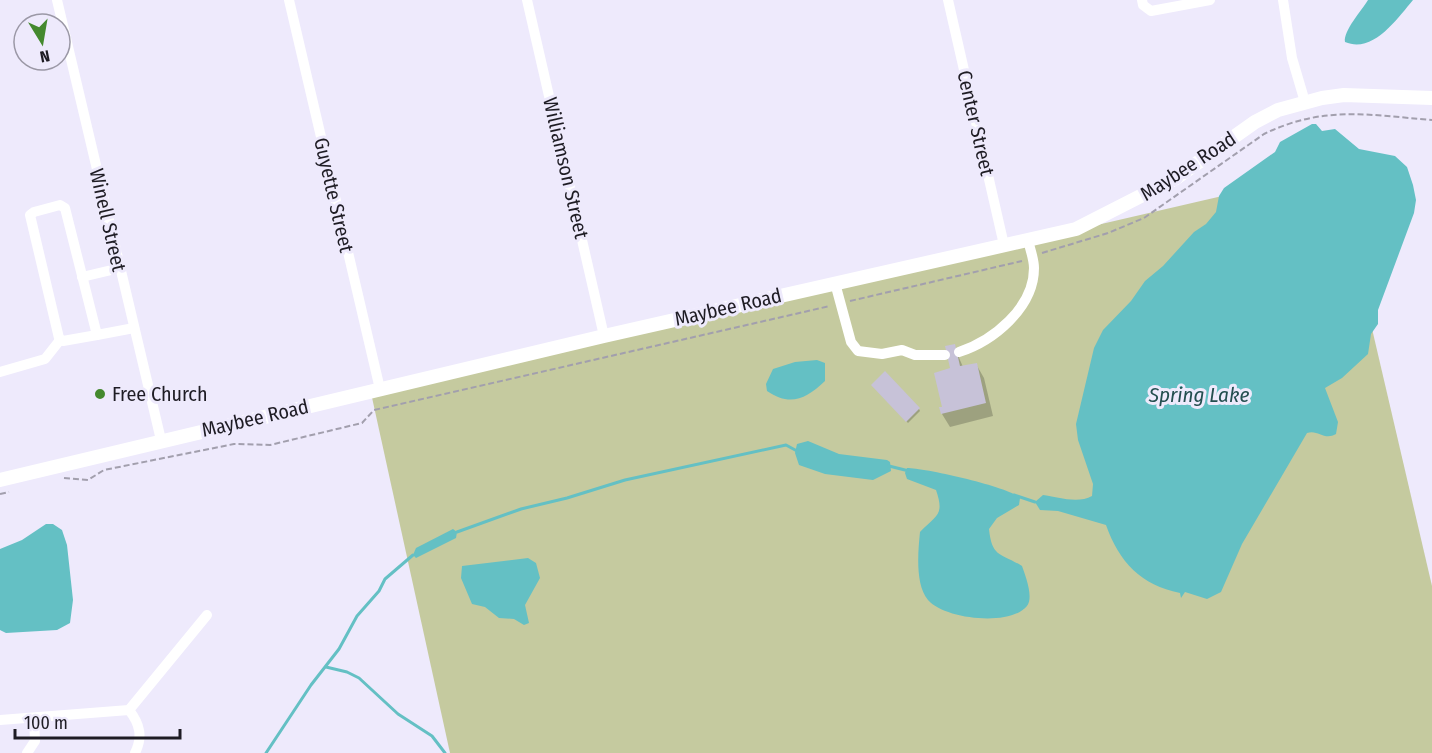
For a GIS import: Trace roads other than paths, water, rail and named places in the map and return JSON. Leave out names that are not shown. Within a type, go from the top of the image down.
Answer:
[{"type":"main road","name":"Maybee Road","points":[[0,480],[604,336],[1076,228],[1176,178],[1255,122],[1305,102],[1344,95],[1432,98]]},
{"type":"street","name":"Winell Street","points":[[57,0],[161,440]]},
{"type":"street","name":"Guyette Street","points":[[289,0],[380,389]]},
{"type":"street","name":"Williamson Street","points":[[527,0],[604,336]]},
{"type":"street","name":"Center Street","points":[[948,0],[1004,245]]},
{"type":"street","points":[[1142,0],[1147,10],[1151,11],[1210,0]]},
{"type":"street","points":[[1283,0],[1292,58],[1305,102]]},
{"type":"street","points":[[60,340],[30,215],[60,205],[65,208],[97,334]]},
{"type":"street","points":[[958,352],[986,340],[1015,315],[1022,304],[1031,285],[1034,270],[1028,240]]},
{"type":"street","points":[[82,277],[120,268]]},
{"type":"street","points":[[835,283],[851,342],[858,351],[882,354],[902,350],[915,355],[945,355]]},
{"type":"street","points":[[0,372],[45,359],[60,340],[134,327]]},
{"type":"street","points":[[0,720],[129,710],[207,615]]},
{"type":"street","points":[[129,710],[137,720],[140,730],[135,753]]},
{"type":"street","points":[[27,753],[35,741],[34,718]]},
{"type":"water","points":[[1368,0],[1413,0],[1392,25],[1375,39],[1355,44],[1345,42],[1347,32]]},
{"type":"water","name":"Spring Lake","points":[[1316,124],[1322,131],[1335,129],[1359,149],[1395,156],[1407,167],[1413,185],[1416,200],[1414,213],[1378,310],[1378,324],[1371,334],[1368,354],[1342,378],[1325,388],[1338,422],[1336,434],[1328,436],[1314,432],[1307,433],[1242,544],[1221,592],[1207,599],[1185,592],[1181,598],[1180,593],[1154,584],[1133,570],[1118,550],[1106,525],[1058,511],[1040,510],[1035,502],[1043,495],[1074,500],[1092,496],[1093,484],[1078,440],[1076,424],[1094,348],[1103,330],[1131,301],[1145,281],[1163,266],[1194,232],[1206,224],[1216,212],[1219,196],[1224,188],[1275,152],[1280,142]]},
{"type":"water","points":[[817,360],[825,363],[825,381],[811,392],[798,399],[790,400],[767,391],[766,384],[773,369],[795,362]]},
{"type":"water","points":[[808,441],[839,454],[887,460],[890,462],[891,471],[873,480],[825,474],[799,465],[795,453],[797,444]]},
{"type":"water","points":[[907,468],[985,484],[1020,498],[1019,505],[997,518],[989,529],[995,550],[1022,566],[1027,580],[1029,602],[1019,613],[992,618],[962,616],[936,607],[928,600],[919,577],[920,532],[937,514],[940,505],[936,490],[907,479],[905,473]]},
{"type":"water","points":[[46,524],[53,524],[62,530],[67,545],[73,600],[70,623],[57,630],[6,633],[0,630],[0,549],[22,540]]},
{"type":"water","points":[[453,529],[457,532],[456,538],[416,558],[413,555],[416,548]]},
{"type":"water","points":[[528,558],[536,563],[540,578],[525,605],[529,623],[524,625],[514,619],[499,618],[485,607],[472,604],[461,578],[462,566]]},
{"type":"waterway","points":[[457,532],[521,509],[625,480],[786,445],[797,451]]},
{"type":"waterway","points":[[889,466],[909,471]]},
{"type":"waterway","points":[[1014,495],[1035,502]]},
{"type":"waterway","points":[[266,753],[311,685],[339,649],[357,616],[379,591],[385,579],[413,555]]},
{"type":"waterway","points":[[326,667],[347,672],[359,678],[398,714],[432,736],[445,753]]},
{"type":"place","name":"Free Church","points":[[100,394]]}]
